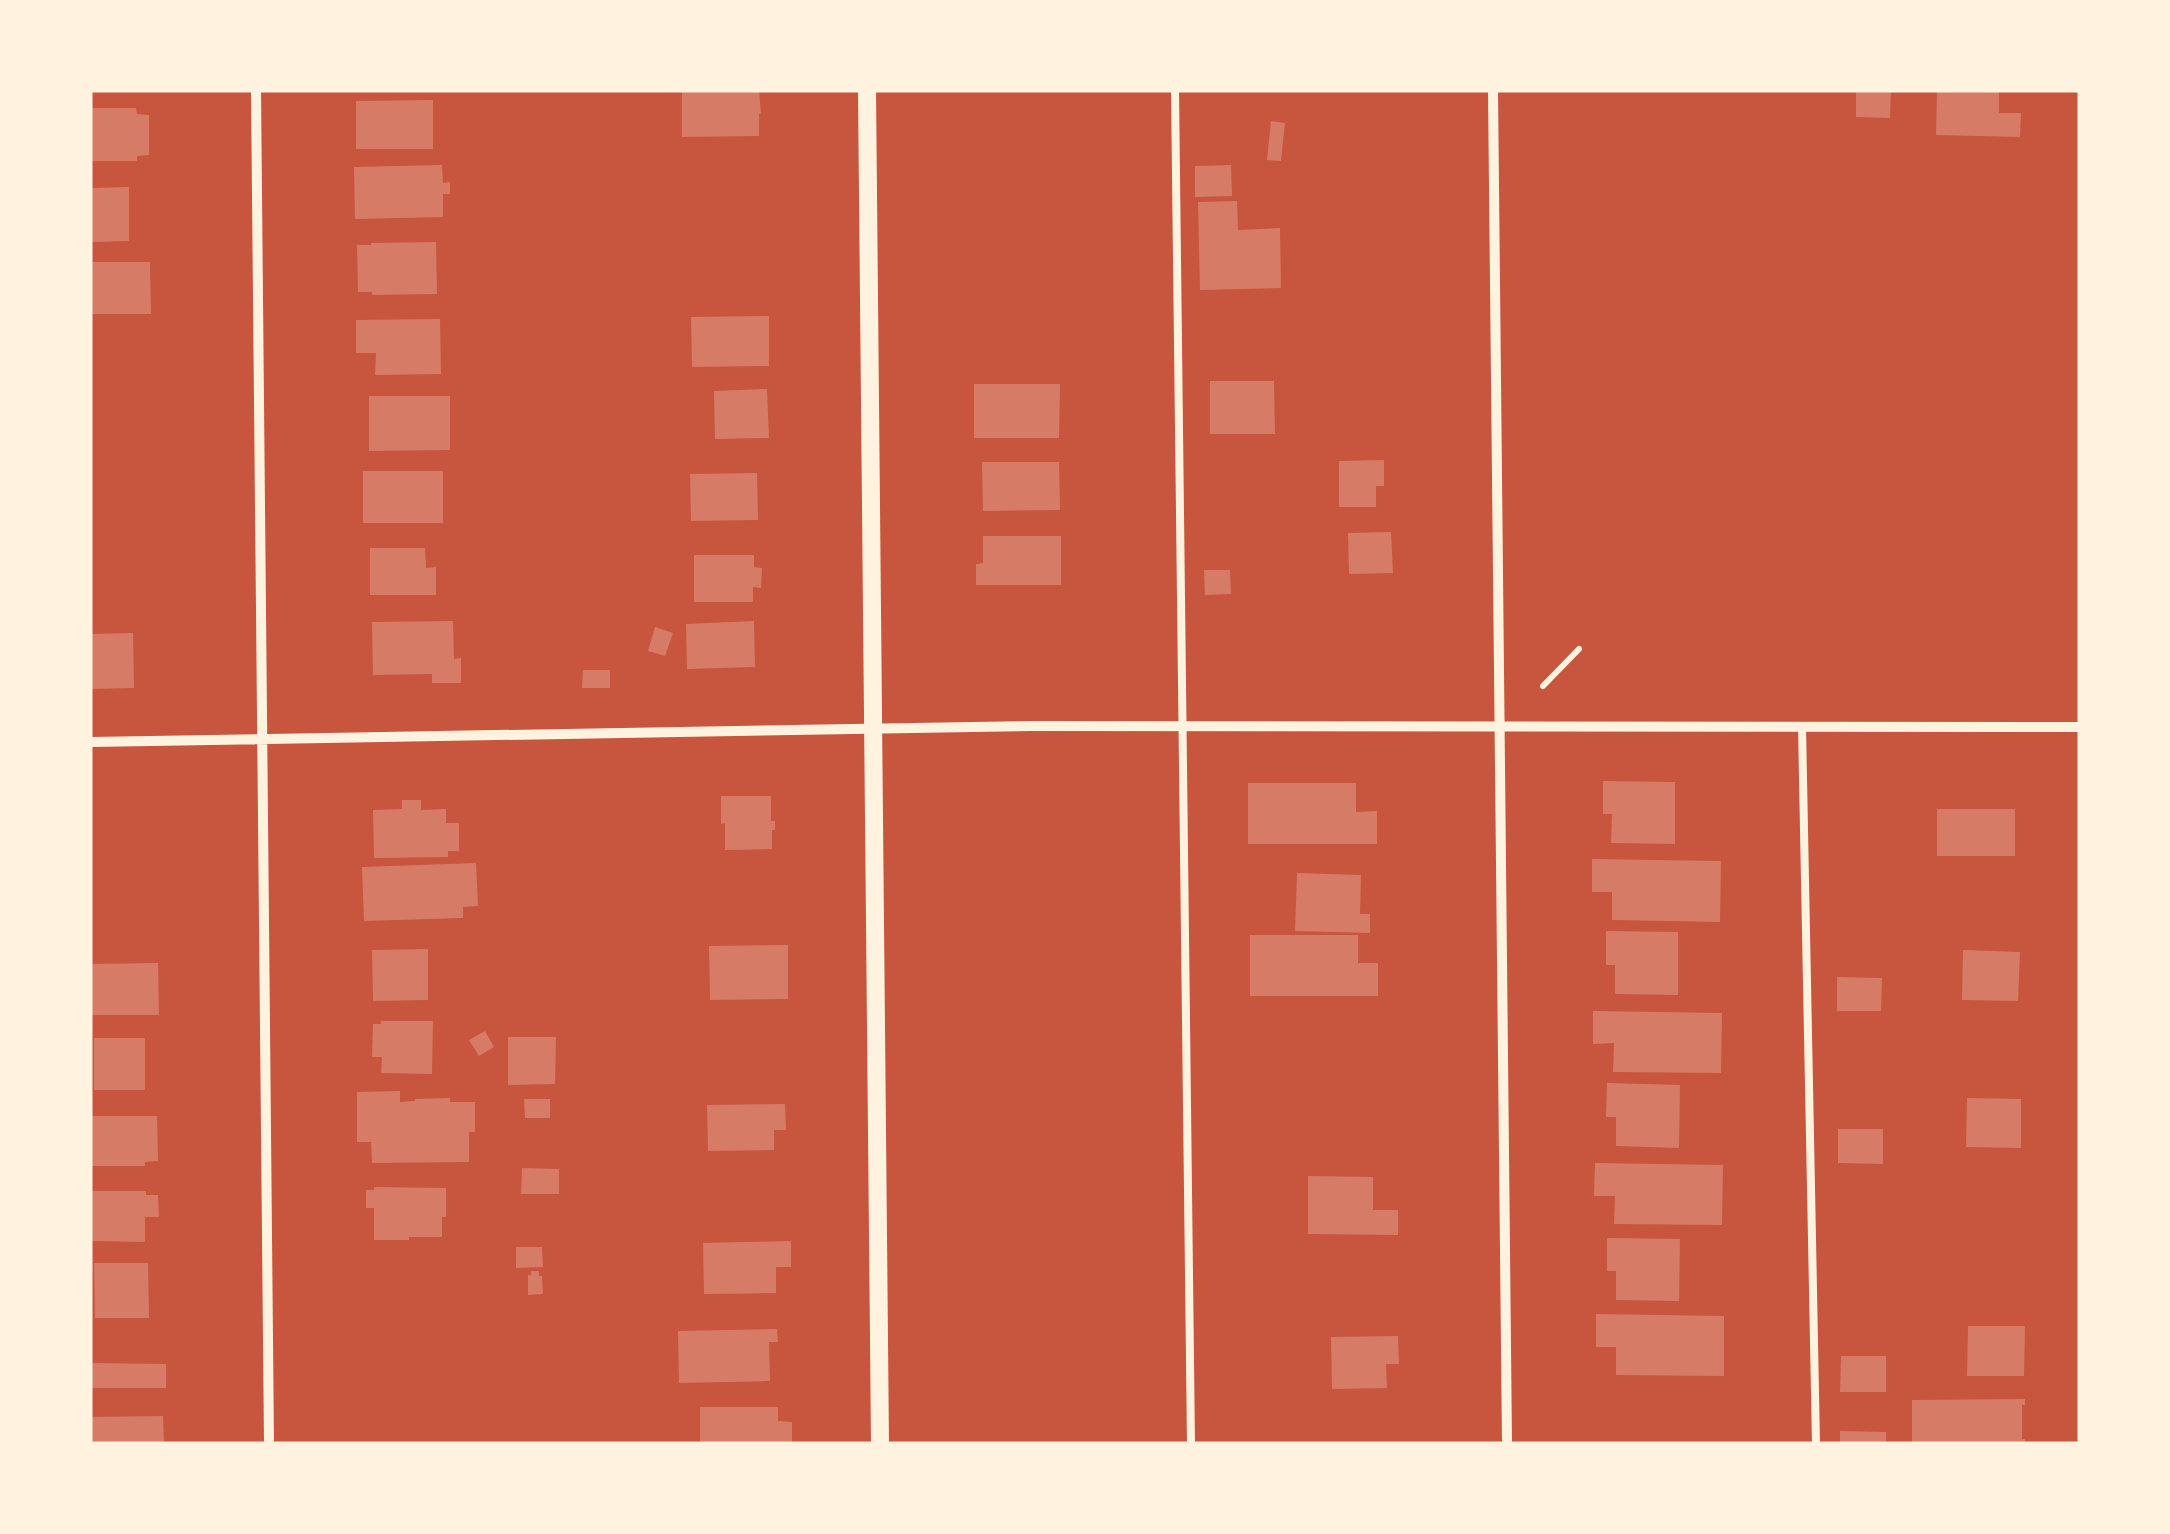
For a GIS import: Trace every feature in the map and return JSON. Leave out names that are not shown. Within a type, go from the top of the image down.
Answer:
[{"type":"street","points":[[256,90],[269,1444]]},
{"type":"street","points":[[868,90],[880,1444]]},
{"type":"street","points":[[1493,90],[1507,1444]]},
{"type":"street","points":[[90,742],[873,728],[2080,727]]},
{"type":"lane","points":[[1174,90],[1191,1444]]},
{"type":"lane","points":[[1802,727],[1816,1444]]},
{"type":"path","points":[[1543,686],[1579,649]]},
{"type":"building","points":[[682,90],[759,90],[759,136],[682,137]]},
{"type":"building","points":[[1856,90],[1891,90],[1890,118],[1856,117]]},
{"type":"building","points":[[1937,90],[1999,90],[1999,113],[2021,113],[2020,137],[1936,135]]},
{"type":"building","points":[[433,100],[433,149],[356,149],[356,101]]},
{"type":"building","points":[[90,108],[136,108],[137,114],[149,115],[149,155],[137,156],[137,161],[90,161]]},
{"type":"building","points":[[1271,121],[1285,123],[1281,161],[1267,160]]},
{"type":"building","points":[[442,165],[443,183],[450,182],[450,194],[443,194],[443,217],[355,219],[354,167]]},
{"type":"building","points":[[1231,165],[1232,196],[1195,197],[1195,166]]},
{"type":"building","points":[[129,187],[129,241],[90,242],[90,188]]},
{"type":"building","points":[[1237,201],[1238,230],[1280,228],[1281,288],[1200,290],[1198,202]]},
{"type":"building","points":[[436,242],[437,294],[358,292],[357,245]]},
{"type":"building","points":[[90,262],[150,262],[151,314],[90,314]]},
{"type":"building","points":[[769,316],[769,366],[692,367],[691,317]]},
{"type":"building","points":[[440,319],[441,374],[375,375],[376,353],[356,353],[356,320]]},
{"type":"building","points":[[1210,381],[1274,381],[1275,434],[1210,434]]},
{"type":"building","points":[[974,384],[1060,384],[1059,438],[974,438]]},
{"type":"building","points":[[767,389],[769,438],[715,439],[714,391]]},
{"type":"building","points":[[369,396],[450,396],[450,450],[369,451]]},
{"type":"building","points":[[1384,460],[1384,486],[1376,486],[1376,507],[1339,507],[1339,461]]},
{"type":"building","points":[[982,462],[1059,462],[1060,510],[983,511]]},
{"type":"building","points":[[363,471],[443,471],[443,523],[363,523]]},
{"type":"building","points":[[757,473],[758,520],[691,521],[690,474]]},
{"type":"building","points":[[1391,532],[1393,573],[1349,574],[1348,533]]},
{"type":"building","points":[[983,536],[1061,536],[1061,585],[976,585],[976,564],[983,563]]},
{"type":"building","points":[[370,548],[425,548],[426,568],[436,567],[436,595],[370,595]]},
{"type":"building","points":[[694,555],[754,555],[754,567],[762,568],[761,588],[753,587],[753,602],[694,602]]},
{"type":"building","points":[[1204,570],[1230,570],[1231,594],[1205,595]]},
{"type":"building","points":[[453,621],[454,659],[461,658],[461,683],[432,683],[432,674],[373,675],[372,622]]},
{"type":"building","points":[[754,621],[755,667],[687,669],[686,624]]},
{"type":"building","points":[[655,627],[673,633],[665,656],[648,651]]},
{"type":"building","points":[[133,633],[134,688],[90,689],[90,634]]},
{"type":"building","points":[[583,670],[610,670],[610,688],[582,688]]},
{"type":"building","points":[[1603,781],[1675,782],[1675,844],[1611,843],[1612,814],[1603,814]]},
{"type":"building","points":[[1248,783],[1356,783],[1356,812],[1377,811],[1377,844],[1248,844]]},
{"type":"building","points":[[721,796],[771,796],[771,821],[775,821],[772,849],[725,850]]},
{"type":"building","points":[[402,800],[421,800],[421,810],[446,809],[446,823],[459,823],[459,851],[448,851],[448,857],[374,858],[373,810],[402,809]]},
{"type":"building","points":[[1937,809],[2015,809],[2015,856],[1937,856]]},
{"type":"building","points":[[1592,859],[1721,861],[1720,922],[1612,920],[1612,892],[1592,892]]},
{"type":"building","points":[[476,863],[478,906],[463,907],[463,918],[364,921],[362,867]]},
{"type":"building","points":[[1297,873],[1361,875],[1360,914],[1370,914],[1370,933],[1295,931]]},
{"type":"building","points":[[1606,931],[1678,932],[1678,995],[1615,994],[1615,965],[1606,965]]},
{"type":"building","points":[[1250,935],[1358,935],[1358,963],[1378,963],[1378,996],[1250,996]]},
{"type":"building","points":[[788,945],[788,999],[710,1000],[709,946]]},
{"type":"building","points":[[428,949],[428,1000],[373,1001],[372,950]]},
{"type":"building","points":[[1963,950],[2020,952],[2018,1001],[1962,1000]]},
{"type":"building","points":[[158,963],[159,1015],[90,1015],[90,964]]},
{"type":"building","points":[[1837,977],[1882,978],[1881,1011],[1837,1011]]},
{"type":"building","points":[[1593,1011],[1722,1013],[1721,1073],[1613,1072],[1614,1043],[1593,1044]]},
{"type":"building","points":[[433,1021],[432,1074],[381,1073],[382,1057],[372,1057],[373,1024]]},
{"type":"building","points":[[485,1031],[494,1047],[479,1056],[469,1040]]},
{"type":"building","points":[[508,1037],[556,1037],[555,1084],[508,1085]]},
{"type":"building","points":[[94,1038],[145,1038],[145,1090],[94,1090]]},
{"type":"building","points":[[1607,1083],[1680,1085],[1679,1148],[1616,1146],[1616,1117],[1606,1117]]},
{"type":"building","points":[[400,1091],[400,1102],[450,1098],[450,1102],[475,1102],[469,1162],[372,1163],[371,1142],[357,1142],[357,1092]]},
{"type":"building","points":[[1967,1098],[2021,1099],[2021,1148],[1966,1147]]},
{"type":"building","points":[[524,1099],[550,1099],[550,1118],[525,1118]]},
{"type":"building","points":[[785,1104],[786,1130],[774,1130],[774,1150],[708,1151],[707,1105]]},
{"type":"building","points":[[92,1116],[157,1116],[158,1161],[145,1162],[145,1166],[92,1166]]},
{"type":"building","points":[[1838,1129],[1883,1129],[1883,1164],[1838,1163]]},
{"type":"building","points":[[1595,1163],[1723,1165],[1722,1225],[1614,1224],[1615,1196],[1594,1196]]},
{"type":"building","points":[[522,1168],[559,1169],[559,1194],[521,1194]]},
{"type":"building","points":[[1308,1176],[1373,1177],[1373,1210],[1398,1210],[1398,1235],[1308,1234]]},
{"type":"building","points":[[446,1188],[442,1237],[374,1240],[374,1208],[366,1208],[366,1190]]},
{"type":"building","points":[[90,1191],[146,1191],[146,1195],[158,1195],[159,1217],[145,1217],[145,1242],[90,1241]]},
{"type":"building","points":[[1607,1238],[1680,1239],[1679,1301],[1616,1300],[1616,1271],[1607,1271]]},
{"type":"building","points":[[791,1241],[791,1267],[776,1267],[776,1293],[704,1294],[703,1243]]},
{"type":"building","points":[[516,1247],[542,1247],[543,1267],[516,1268]]},
{"type":"building","points":[[94,1263],[148,1263],[149,1318],[95,1318]]},
{"type":"building","points":[[531,1271],[539,1271],[542,1276],[543,1294],[528,1295]]},
{"type":"building","points":[[1596,1314],[1724,1316],[1724,1376],[1616,1375],[1616,1347],[1596,1347]]},
{"type":"building","points":[[1968,1326],[2025,1326],[2024,1376],[1967,1376]]},
{"type":"building","points":[[777,1329],[778,1342],[769,1342],[770,1381],[679,1383],[678,1331]]},
{"type":"building","points":[[1398,1336],[1399,1364],[1386,1364],[1387,1388],[1332,1389],[1331,1337]]},
{"type":"building","points":[[1841,1356],[1886,1356],[1886,1392],[1840,1392]]},
{"type":"building","points":[[90,1363],[166,1364],[166,1388],[91,1388]]},
{"type":"building","points":[[2025,1399],[2025,1444],[1912,1444],[1912,1400]]},
{"type":"building","points":[[700,1407],[778,1407],[778,1421],[792,1422],[792,1444],[700,1444]]},
{"type":"building","points":[[163,1416],[164,1444],[90,1444],[90,1417]]},
{"type":"building","points":[[1840,1431],[1886,1432],[1886,1444],[1840,1444]]}]
